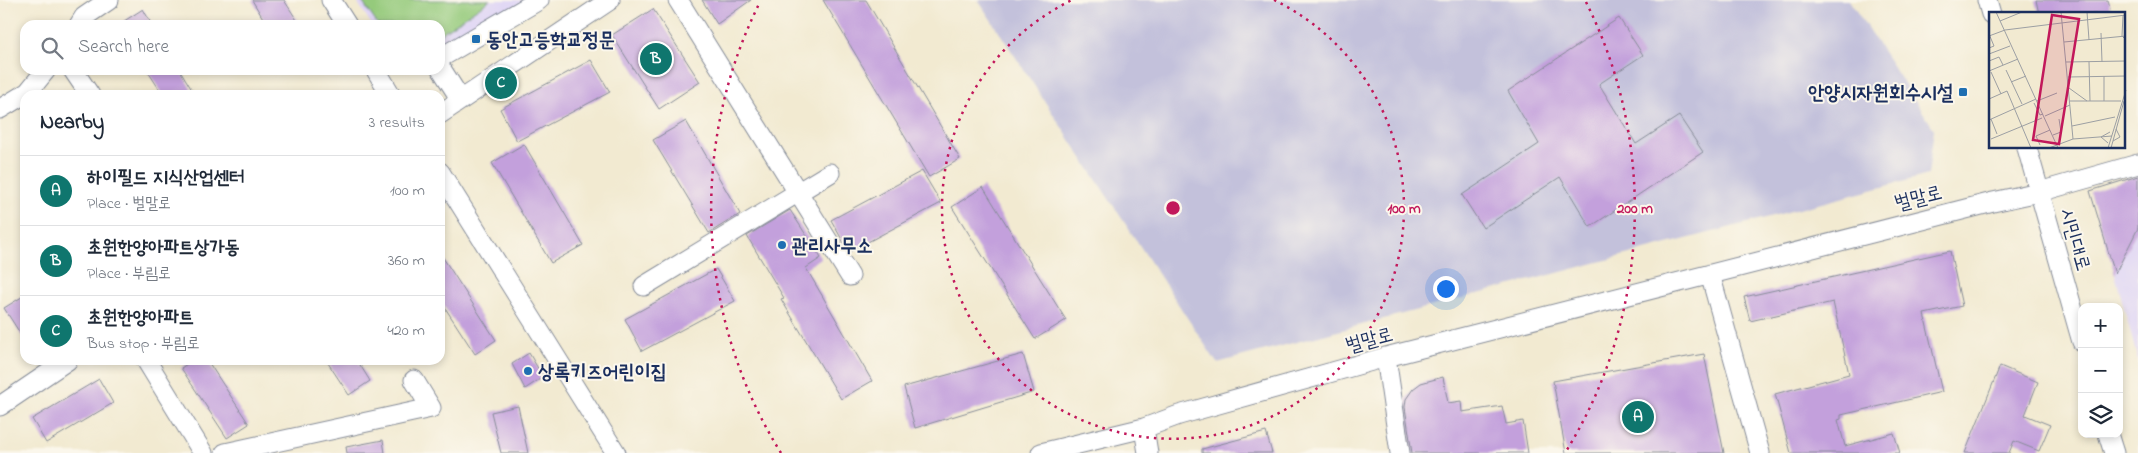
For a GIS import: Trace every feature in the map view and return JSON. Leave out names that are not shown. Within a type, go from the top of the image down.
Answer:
[{"type":"street","points":[[82,20],[109,0]]},
{"type":"street","points":[[331,0],[344,20]]},
{"type":"street","points":[[445,55],[539,0]]},
{"type":"street","points":[[445,111],[610,0]]},
{"type":"street","points":[[678,0],[850,276]]},
{"type":"street","points":[[30,90],[42,75]]},
{"type":"street","points":[[77,75],[87,90]]},
{"type":"street","points":[[379,75],[388,90]]},
{"type":"street","points":[[445,75],[461,100]]},
{"type":"street","points":[[0,109],[20,97]]},
{"type":"street","name":"시민대로","points":[[2027,149],[2078,328]]},
{"type":"street","name":"벌말로","points":[[1041,453],[1144,428],[1180,415],[1386,357],[1993,202],[2039,192],[2138,164]]},
{"type":"street","points":[[644,286],[830,173]]},
{"type":"street","points":[[445,180],[616,453]]},
{"type":"street","points":[[1710,274],[1760,453]]},
{"type":"street","points":[[1386,357],[1400,453]]},
{"type":"street","points":[[0,406],[61,365]]},
{"type":"street","points":[[149,365],[203,453]]},
{"type":"street","points":[[225,453],[432,408],[414,380]]},
{"type":"street","points":[[1144,428],[1148,453]]},
{"type":"street","points":[[2109,438],[2114,453]]},
{"type":"shaded area","points":[[356,0],[531,0],[445,54],[445,20],[369,20]]},
{"type":"shaded area","points":[[978,0],[1849,0],[1934,129],[1928,175],[1217,363]]},
{"type":"shaded area","points":[[2138,228],[2138,361],[2123,303],[2115,274]]},
{"type":"green space","points":[[361,0],[490,0],[445,31],[445,20],[375,20]]},
{"type":"building","points":[[252,0],[284,0],[297,20],[264,20]]},
{"type":"building","points":[[702,0],[751,0],[717,24]]},
{"type":"building","points":[[823,0],[866,0],[960,159],[929,177]]},
{"type":"building","points":[[2036,0],[2108,0],[2111,12],[2039,12]]},
{"type":"building","points":[[143,9],[149,20],[126,20]]},
{"type":"building","points":[[653,9],[700,82],[659,109],[612,35]]},
{"type":"building","points":[[1619,18],[1643,55],[1599,84],[1636,144],[1679,116],[1703,152],[1590,227],[1560,177],[1483,228],[1462,195],[1539,144],[1508,91]]},
{"type":"building","points":[[591,60],[610,92],[517,141],[500,109]]},
{"type":"building","points":[[150,75],[183,75],[192,90],[160,90]]},
{"type":"building","points":[[686,121],[740,214],[709,233],[653,140]]},
{"type":"building","points":[[524,144],[583,245],[551,263],[492,163]]},
{"type":"building","points":[[922,171],[941,203],[849,252],[831,220]]},
{"type":"building","points":[[2138,176],[2138,228],[2115,274],[2090,191]]},
{"type":"building","points":[[983,187],[1066,320],[1035,339],[952,207]]},
{"type":"building","points":[[790,210],[821,258],[806,268],[872,381],[841,399],[781,299],[784,298],[747,236]]},
{"type":"building","points":[[1950,251],[1962,306],[1924,314],[1942,392],[1841,415],[1841,419],[1838,420],[1845,446],[1894,433],[1900,453],[1791,453],[1775,394],[1849,374],[1833,302],[1750,321],[1744,297]]},
{"type":"building","points":[[445,261],[496,340],[475,354],[445,308]]},
{"type":"building","points":[[716,269],[735,301],[642,351],[625,319]]},
{"type":"building","points":[[20,298],[20,333],[4,308]]},
{"type":"building","name":"상록키즈어린이집","points":[[529,353],[543,377],[525,389],[512,364]]},
{"type":"building","points":[[1023,354],[1034,392],[915,428],[904,387]]},
{"type":"building","points":[[1704,354],[1724,453],[1566,453],[1553,381]]},
{"type":"building","points":[[186,365],[210,365],[249,424],[227,438],[181,368]]},
{"type":"building","points":[[329,365],[360,365],[370,381],[349,395]]},
{"type":"building","points":[[2000,366],[2038,382],[2025,415],[2050,425],[2039,451],[2014,441],[2009,453],[1965,453]]},
{"type":"building","points":[[1443,377],[1448,403],[1461,401],[1462,412],[1502,406],[1506,424],[1523,421],[1528,453],[1412,453],[1405,407],[1406,399],[1413,389],[1421,383]]},
{"type":"building","points":[[99,379],[113,403],[46,443],[32,419]]},
{"type":"building","points":[[518,406],[528,453],[501,453],[491,412]]},
{"type":"building","points":[[1266,432],[1272,453],[1202,453],[1202,449]]},
{"type":"building","points":[[383,440],[385,453],[347,453],[346,447]]},
{"type":"place","name":"동안고등학교정문","points":[[476,39]]},
{"type":"place","name":"초원한양아파트상가동","points":[[656,59]]},
{"type":"place","name":"초원한양아파트","points":[[501,83]]},
{"type":"place","name":"안양시자원회수시설","points":[[1963,92]]},
{"type":"place","name":"관리사무소","points":[[782,245]]},
{"type":"place","name":"상록키즈어린이집","points":[[528,371]]},
{"type":"place","name":"하이필드 지식산업센터","points":[[1638,417]]}]
